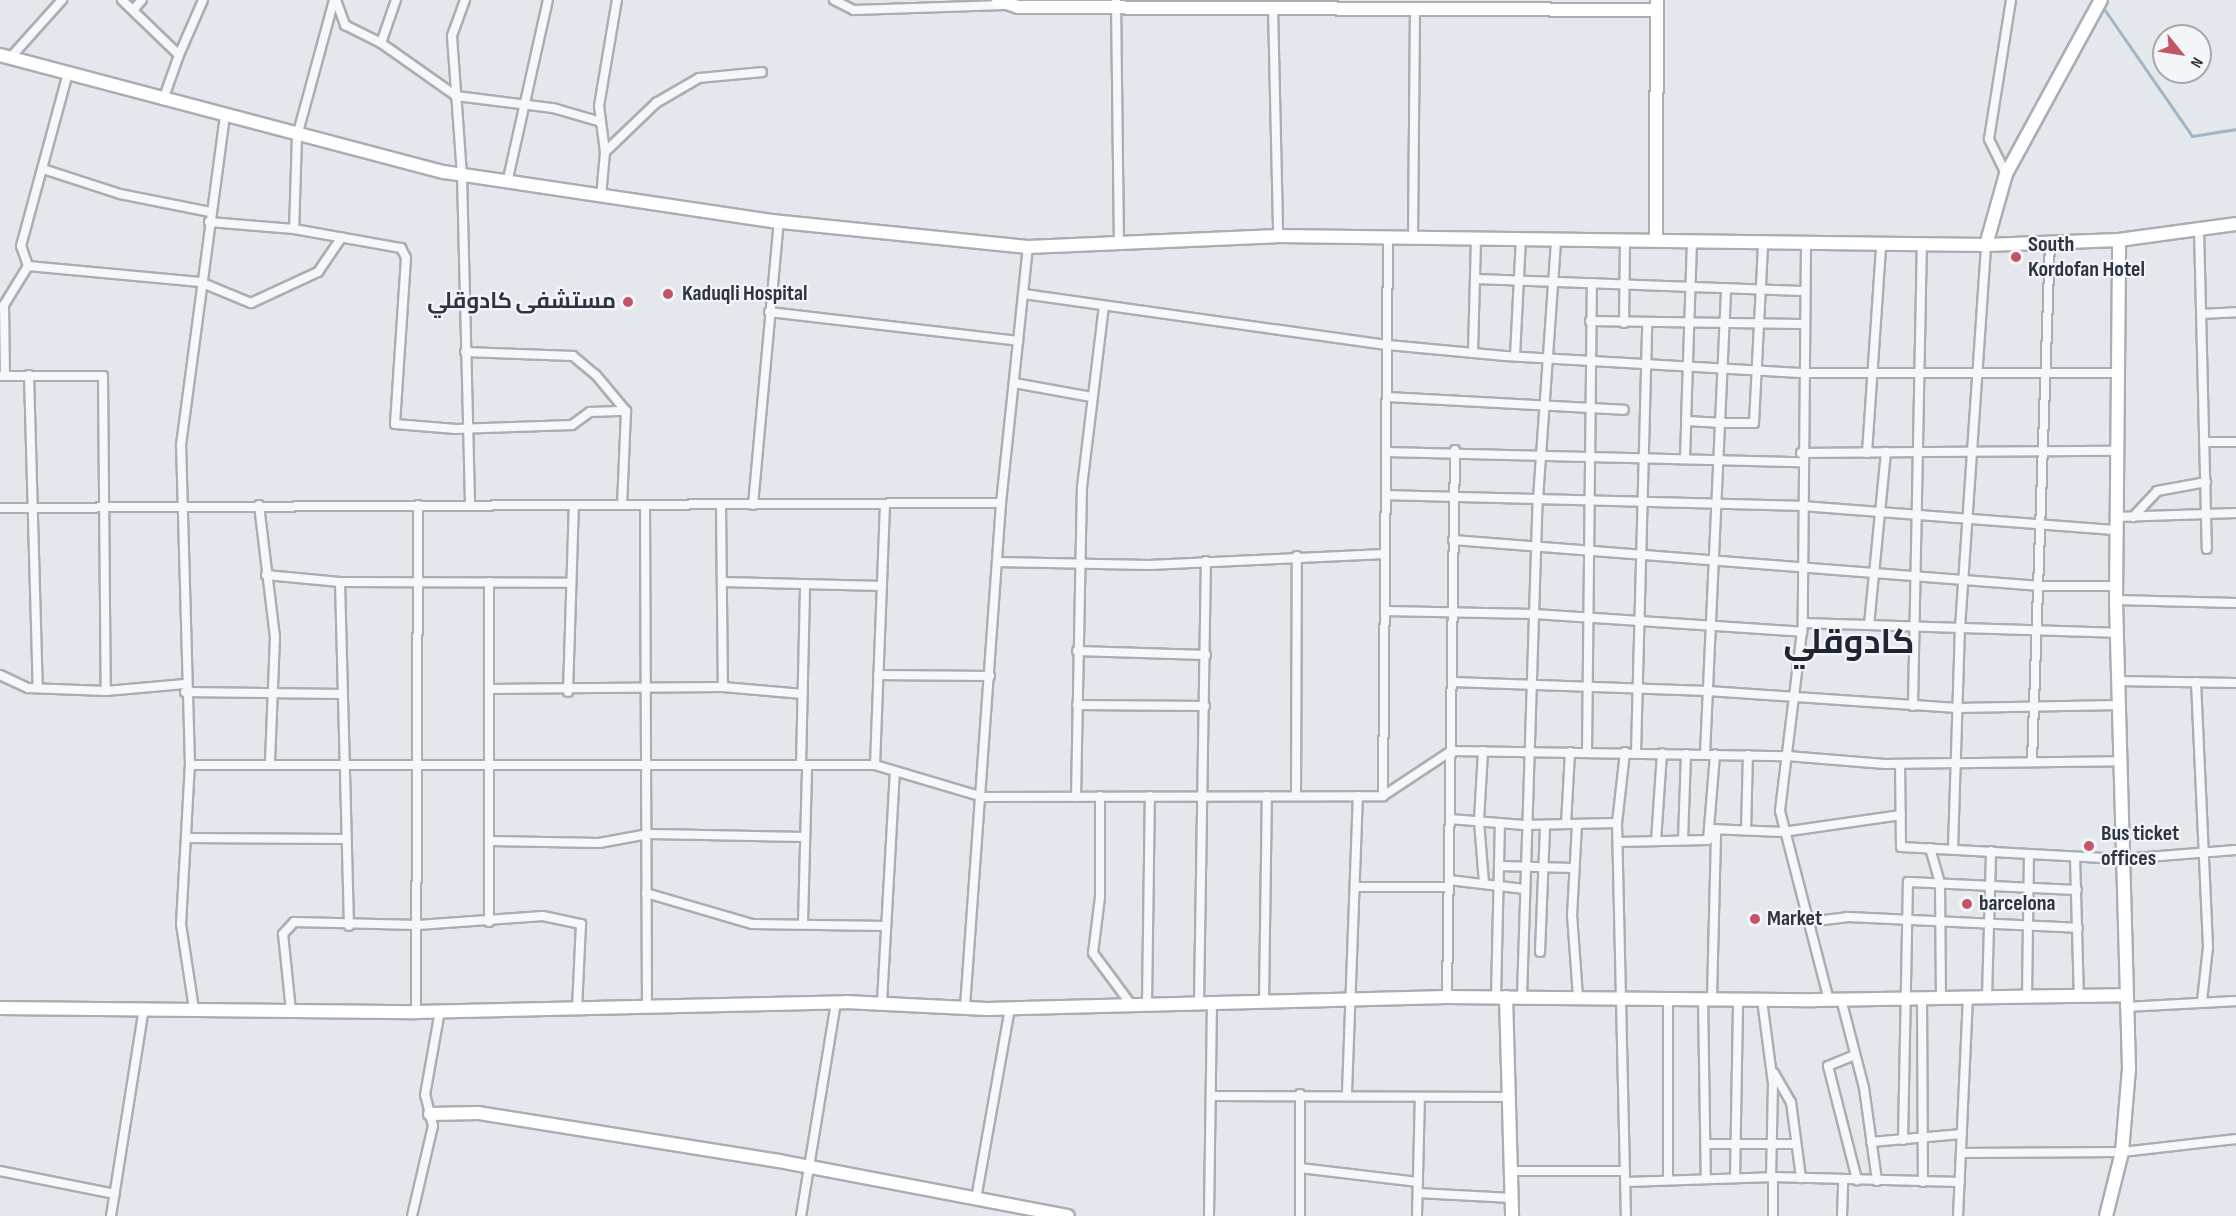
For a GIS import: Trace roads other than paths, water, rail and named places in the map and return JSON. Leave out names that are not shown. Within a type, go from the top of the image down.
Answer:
[{"type":"street","points":[[5,56],[62,0]]},
{"type":"street","points":[[122,0],[179,55]]},
{"type":"street","points":[[133,10],[142,0]]},
{"type":"street","points":[[163,99],[203,0]]},
{"type":"street","points":[[335,0],[345,25],[381,43],[456,96],[526,105],[601,122]]},
{"type":"street","points":[[294,229],[297,136],[335,0]]},
{"type":"street","points":[[381,43],[396,0]]},
{"type":"street","points":[[465,0],[452,36],[462,175],[470,505]]},
{"type":"street","points":[[507,183],[548,0]]},
{"type":"street","points":[[601,197],[605,152],[601,122],[617,0]]},
{"type":"street","points":[[834,0],[854,10],[1001,2],[1274,7],[1309,4],[1415,9],[1657,5],[1656,240]]},
{"type":"street","points":[[2006,174],[1989,138],[2011,0]]},
{"type":"street","points":[[1953,849],[1960,628],[1986,245],[2006,174],[2101,0]]},
{"type":"street","points":[[1116,4],[1119,244]]},
{"type":"street","points":[[1274,7],[1278,236]]},
{"type":"street","points":[[1413,238],[1415,9]]},
{"type":"street","points":[[5,56],[297,136],[462,175],[779,222],[1028,247],[1278,236],[1656,240],[1806,245],[1986,245],[2119,240],[2236,224]]},
{"type":"street","points":[[605,152],[656,103],[699,78],[762,72]]},
{"type":"street","points":[[28,266],[21,246],[68,73]]},
{"type":"street","points":[[194,1009],[181,924],[190,765],[185,688],[184,505],[181,445],[200,282],[225,116]]},
{"type":"street","points":[[43,169],[120,194],[210,212]]},
{"type":"street","points":[[209,222],[294,229],[401,248],[405,258],[395,424],[572,425],[590,412],[626,411]]},
{"type":"street","points":[[753,506],[779,222]]},
{"type":"street","points":[[2199,229],[2207,549]]},
{"type":"street","points":[[28,266],[200,282],[251,303],[318,272],[342,237]]},
{"type":"street","points":[[1383,796],[1388,238]]},
{"type":"street","points":[[1473,353],[1476,238]]},
{"type":"street","points":[[1515,356],[1517,281],[1521,239]]},
{"type":"street","points":[[1522,998],[1524,825],[1529,752],[1538,499],[1551,358],[1553,282],[1557,239]]},
{"type":"street","points":[[1624,323],[1625,240]]},
{"type":"street","points":[[2106,1216],[2122,1152],[2129,1068],[2125,1001],[2116,633],[2119,240]]},
{"type":"street","points":[[1685,457],[1689,366],[1687,326],[1692,241]]},
{"type":"street","points":[[2032,762],[2046,453],[2050,242]]},
{"type":"street","points":[[1686,421],[1754,423],[1760,370],[1763,243]]},
{"type":"street","points":[[1806,245],[1801,324],[1802,628],[1797,697],[1786,756],[1783,832],[1808,922],[1855,1055],[1877,1181]]},
{"type":"street","points":[[1867,453],[1881,245]]},
{"type":"street","points":[[1913,706],[1919,517],[1922,245]]},
{"type":"street","points":[[965,1007],[983,797],[1001,503],[1028,247]]},
{"type":"street","points":[[28,266],[4,305],[2,376],[104,376],[102,505],[106,691]]},
{"type":"street","points":[[1476,279],[1802,291]]},
{"type":"street","points":[[1587,752],[1592,455],[1590,321],[1592,284]]},
{"type":"street","points":[[1706,1179],[1707,998],[1713,829],[1708,691],[1719,423],[1719,368],[1726,288]]},
{"type":"street","points":[[1024,294],[1388,345],[1473,353],[1801,373],[1978,375],[2119,373]]},
{"type":"street","points":[[1076,797],[1080,564],[1092,397],[1104,306]]},
{"type":"street","points":[[770,312],[1018,341]]},
{"type":"street","points":[[2201,314],[2236,312]]},
{"type":"street","points":[[1590,321],[1687,326],[1801,324]]},
{"type":"street","points":[[1636,753],[1647,324]]},
{"type":"street","points":[[465,352],[573,356],[626,411],[622,505]]},
{"type":"street","points":[[29,375],[38,688]]},
{"type":"street","points":[[1014,382],[1092,397]]},
{"type":"street","points":[[1387,397],[1624,410]]},
{"type":"street","points":[[2204,442],[2236,442]]},
{"type":"street","points":[[1386,452],[1455,450],[1717,459],[1801,458],[1886,452],[2117,451]]},
{"type":"street","points":[[1447,997],[1455,450]]},
{"type":"street","points":[[1869,625],[1886,452]]},
{"type":"street","points":[[2133,517],[2157,491],[2206,482]]},
{"type":"street","points":[[1386,495],[1802,506],[1967,521],[2117,530]]},
{"type":"street","points":[[0,508],[102,505],[753,506],[1001,503]]},
{"type":"street","points":[[259,505],[275,637],[270,763]]},
{"type":"street","points":[[416,1012],[418,505]]},
{"type":"street","points":[[567,692],[574,505]]},
{"type":"street","points":[[721,505],[723,687]]},
{"type":"street","points":[[875,765],[885,505]]},
{"type":"street","points":[[645,506],[650,765],[646,893],[647,1006]]},
{"type":"street","points":[[2117,517],[2236,513]]},
{"type":"street","points":[[1453,540],[1538,542],[1713,561],[2040,586],[2116,586]]},
{"type":"street","points":[[997,562],[1080,564],[1385,555]]},
{"type":"street","points":[[1296,796],[1297,556]]},
{"type":"street","points":[[1206,561],[1204,796],[1206,1002],[1211,1096],[1209,1216]]},
{"type":"street","points":[[266,575],[340,582],[418,580],[571,583]]},
{"type":"street","points":[[340,582],[344,839],[349,926]]},
{"type":"street","points":[[489,582],[488,765],[491,841],[489,922]]},
{"type":"street","points":[[722,582],[882,586]]},
{"type":"street","points":[[803,923],[805,584]]},
{"type":"street","points":[[2116,600],[2236,603]]},
{"type":"street","points":[[1385,611],[1452,610],[1639,622],[1802,628],[1869,625],[2116,633]]},
{"type":"street","points":[[1077,651],[1206,655]]},
{"type":"street","points":[[0,675],[38,688],[106,691],[185,688],[343,694]]},
{"type":"street","points":[[878,675],[990,676]]},
{"type":"street","points":[[2118,681],[2236,683]]},
{"type":"street","points":[[1452,682],[1588,685],[1638,691],[1708,691],[1957,708],[2035,710],[2119,705]]},
{"type":"street","points":[[2196,682],[2208,947],[2202,1001]]},
{"type":"street","points":[[490,689],[567,692],[649,687],[723,687],[803,694]]},
{"type":"street","points":[[1077,705],[1205,706]]},
{"type":"street","points":[[190,765],[270,763],[875,765],[983,797],[1076,797],[1383,796],[1451,751],[1786,756],[1900,764],[2120,761]]},
{"type":"street","points":[[1483,751],[1479,821],[1484,883]]},
{"type":"street","points":[[1566,824],[1570,752]]},
{"type":"street","points":[[1625,752],[1617,823],[1624,996],[1626,1216]]},
{"type":"street","points":[[1656,841],[1662,753]]},
{"type":"street","points":[[1683,840],[1686,754]]},
{"type":"street","points":[[1746,830],[1748,755]]},
{"type":"street","points":[[1900,764],[1901,847],[2122,859],[2236,850]]},
{"type":"street","points":[[882,1002],[895,771]]},
{"type":"street","points":[[1100,796],[1100,897],[1093,953],[1130,1003]]},
{"type":"street","points":[[1147,1003],[1150,796]]},
{"type":"street","points":[[1264,1001],[1267,796]]},
{"type":"street","points":[[1347,1093],[1358,796]]},
{"type":"street","points":[[1713,829],[1783,832],[1901,815]]},
{"type":"street","points":[[1450,819],[1524,825],[1617,823]]},
{"type":"street","points":[[1500,823],[1498,886],[1501,997],[1510,1097],[1512,1216]]},
{"type":"street","points":[[1576,824],[1573,868],[1578,997]]},
{"type":"street","points":[[1540,952],[1545,825]]},
{"type":"street","points":[[1618,842],[1708,840],[1713,829]]},
{"type":"street","points":[[491,841],[599,843],[648,834],[803,837]]},
{"type":"street","points":[[186,838],[344,839]]},
{"type":"street","points":[[1930,848],[1940,883],[1941,997]]},
{"type":"street","points":[[1987,997],[1991,851]]},
{"type":"street","points":[[2027,996],[2029,854]]},
{"type":"street","points":[[2075,857],[2079,996]]},
{"type":"street","points":[[1499,866],[1573,868]]},
{"type":"street","points":[[1903,1140],[1904,922],[1908,882],[2077,890]]},
{"type":"street","points":[[1355,887],[1484,883],[1524,889]]},
{"type":"street","points":[[646,893],[752,924],[885,926]]},
{"type":"street","points":[[291,1011],[283,933],[294,922],[349,926],[418,925],[489,922],[543,916],[581,924],[577,1008]]},
{"type":"street","points":[[1808,922],[1847,917],[1904,922],[1988,922],[2078,928]]},
{"type":"street","points":[[0,1008],[416,1012],[882,1002],[1010,1008],[1130,1003],[1624,996],[1835,1000],[2079,996],[2125,1001],[2236,1001]]},
{"type":"street","points":[[1668,997],[1668,1180]]},
{"type":"street","points":[[1958,1216],[1968,997]]},
{"type":"street","points":[[1922,998],[1923,1182]]},
{"type":"street","points":[[1735,1178],[1738,999]]},
{"type":"street","points":[[1762,1000],[1771,1067],[1773,1216]]},
{"type":"street","points":[[801,1216],[836,1002]]},
{"type":"street","points":[[111,1216],[144,1008]]},
{"type":"street","points":[[976,1199],[1010,1008]]},
{"type":"street","points":[[412,1216],[433,1126],[424,1095],[440,1011]]},
{"type":"street","points":[[1855,1055],[1828,1066],[1850,1134],[1857,1180]]},
{"type":"street","points":[[1771,1067],[1791,1102],[1801,1178]]},
{"type":"street","points":[[1211,1096],[1347,1093],[1510,1097]]},
{"type":"street","points":[[1300,1094],[1300,1216]]},
{"type":"street","points":[[1417,1216],[1420,1096]]},
{"type":"street","points":[[430,1114],[479,1113],[809,1167],[1068,1216]]},
{"type":"street","points":[[1872,1142],[1962,1134]]},
{"type":"street","points":[[1961,1153],[2122,1152],[2236,1139]]},
{"type":"street","points":[[1706,1144],[1796,1144]]},
{"type":"street","points":[[1300,1168],[1418,1182]]},
{"type":"street","points":[[1512,1171],[1626,1171]]},
{"type":"street","points":[[0,1172],[115,1194]]},
{"type":"street","points":[[1626,1182],[1772,1177],[1960,1182]]},
{"type":"street","points":[[1842,1216],[1843,1179]]},
{"type":"street","points":[[1418,1192],[1512,1198]]},
{"type":"waterway","points":[[2102,6],[2192,136],[2236,129]]},
{"type":"place","name":"South Kordofan Hotel","points":[[2016,257]]},
{"type":"place","name":"Kaduqli Hospital","points":[[668,294]]},
{"type":"place","name":"مستشفى كادوقلي","points":[[628,302]]},
{"type":"place","name":"Bus ticket offices","points":[[2089,846]]},
{"type":"place","name":"barcelona","points":[[1967,904]]},
{"type":"place","name":"Market","points":[[1755,919]]},
{"type":"district","name":"كادوقلي","points":[[1849,643]]}]
